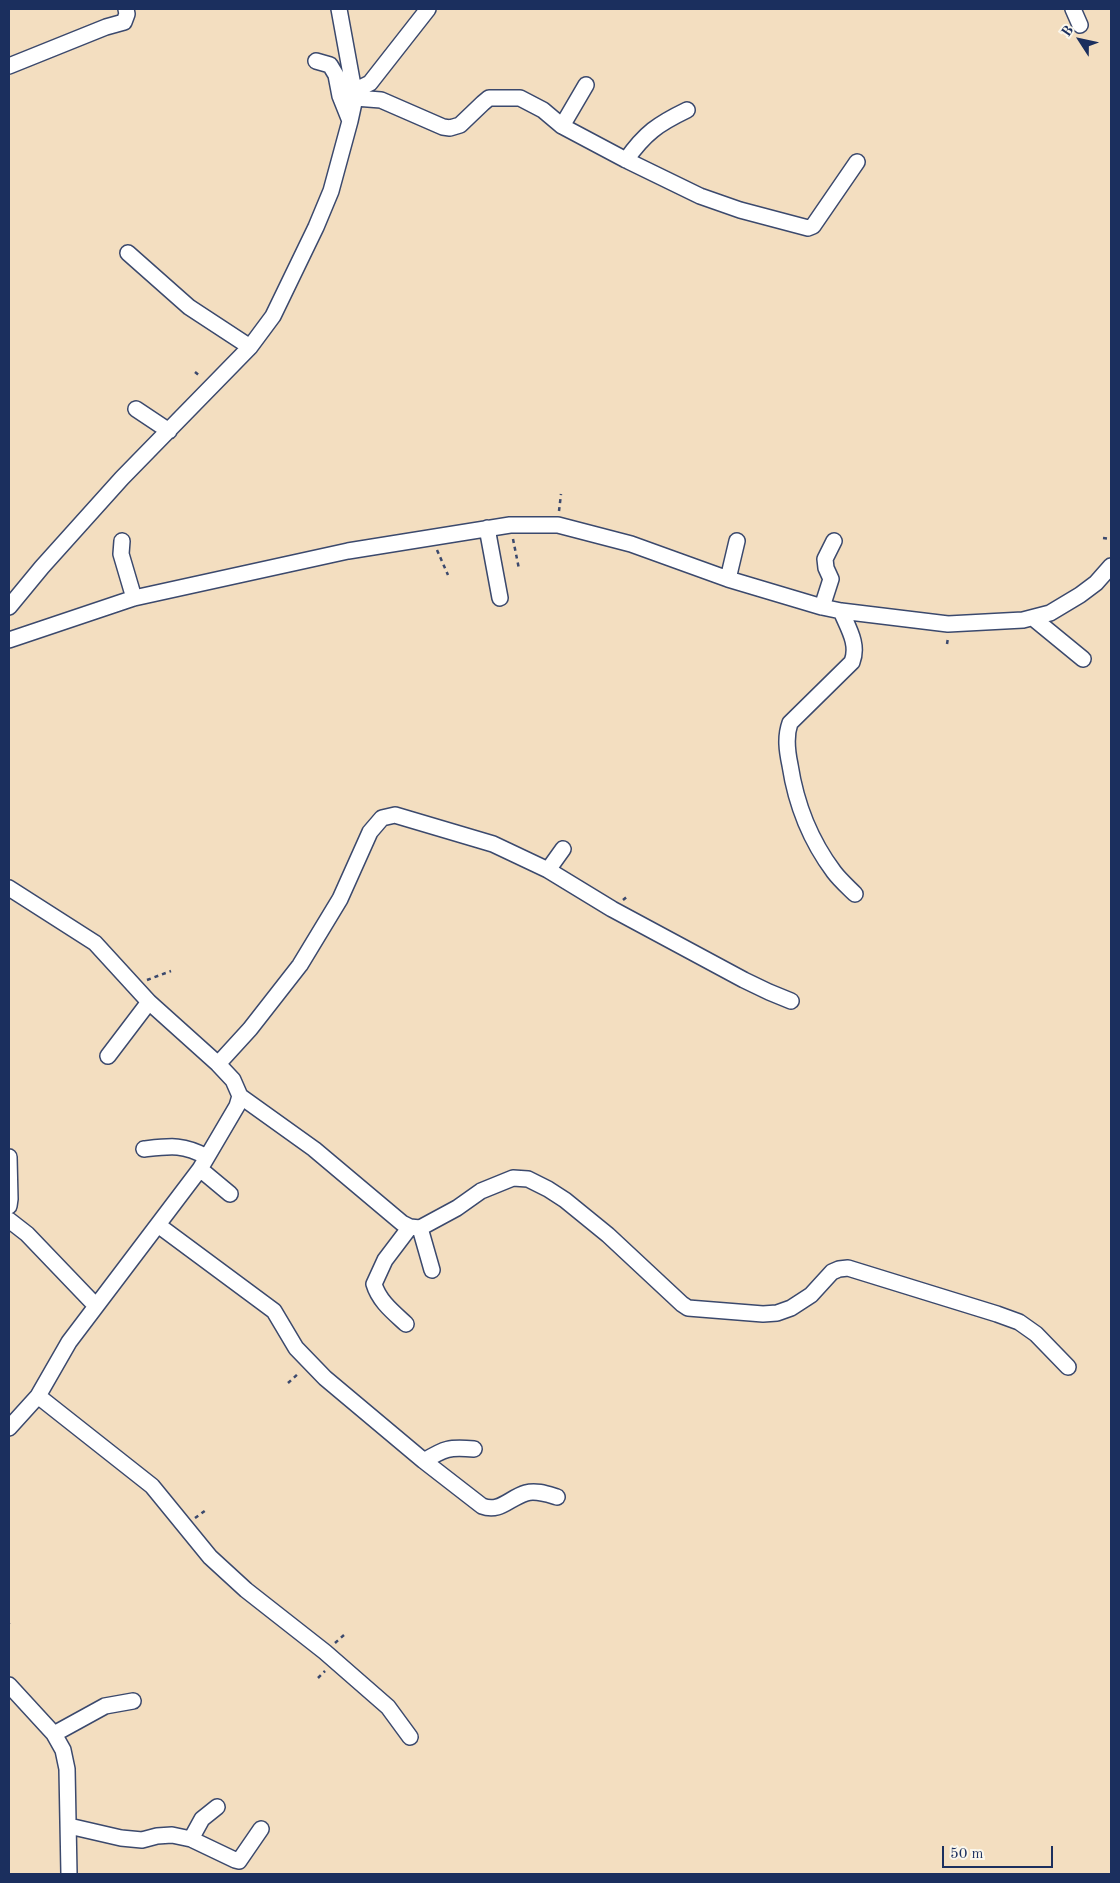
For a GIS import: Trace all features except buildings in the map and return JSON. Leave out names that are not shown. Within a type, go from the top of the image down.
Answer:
[{"type":"street","points":[[9,66],[124,22],[128,14],[126,9]]},
{"type":"street","points":[[9,607],[42,567],[122,478],[250,347],[273,316],[316,227],[331,191],[350,121],[355,94],[339,9]]},
{"type":"street","points":[[355,94],[370,83],[428,9]]},
{"type":"street","points":[[1073,9],[1080,26]]},
{"type":"street","points":[[316,61],[330,65],[336,75],[340,96],[350,121]]},
{"type":"street","points":[[562,126],[586,85]]},
{"type":"street","points":[[355,94],[382,100],[450,128],[460,126],[489,98],[520,98],[543,110],[562,126],[700,196],[740,210],[808,228],[813,226],[857,162]]},
{"type":"street","points":[[626,160],[639,142],[660,124],[687,110]]},
{"type":"street","points":[[128,253],[189,307],[250,347]]},
{"type":"street","points":[[136,410],[169,431]]},
{"type":"street","points":[[9,640],[134,598],[348,551],[510,525],[538,524],[566,527],[631,544],[728,579],[822,607],[948,624],[1023,620],[1050,613],[1096,583],[1111,566]]},
{"type":"street","points":[[487,528],[500,598]]},
{"type":"street","points":[[122,541],[121,554],[134,598]]},
{"type":"street","points":[[728,579],[737,541]]},
{"type":"street","points":[[822,607],[831,579],[826,568],[826,559],[834,541]]},
{"type":"street","points":[[1096,583],[1111,585]]},
{"type":"street","points":[[841,611],[855,643],[855,654],[852,662],[790,724],[787,732],[787,750],[793,787],[804,821],[834,872],[855,894]]},
{"type":"street","points":[[1033,618],[1083,659]]},
{"type":"street","points":[[218,1064],[250,1030],[300,964],[340,899],[370,832],[382,818],[395,815],[494,844],[548,870],[612,909],[736,975],[769,992],[791,1000]]},
{"type":"street","points":[[548,870],[562,849]]},
{"type":"street","points":[[9,888],[95,943],[149,1002],[218,1064],[233,1080],[240,1096],[314,1149],[402,1223],[415,1227]]},
{"type":"street","points":[[108,1056],[149,1002]]},
{"type":"street","points":[[10,1423],[38,1396],[69,1342],[204,1163],[237,1106],[240,1096]]},
{"type":"street","points":[[144,1149],[173,1146],[191,1149],[230,1194]]},
{"type":"street","points":[[9,1157],[9,1206]]},
{"type":"street","points":[[406,1324],[384,1303],[377,1293],[374,1284],[385,1260],[415,1227],[457,1208],[481,1191],[513,1178],[528,1179],[559,1196],[601,1229],[688,1308],[763,1314],[777,1313],[792,1308],[811,1295],[832,1272],[839,1268],[848,1268],[1019,1322],[1036,1334],[1068,1367]]},
{"type":"street","points":[[9,1220],[27,1234],[96,1306]]},
{"type":"street","points":[[158,1225],[274,1311],[296,1348],[324,1378],[424,1461],[482,1506],[490,1509],[501,1506],[527,1492],[542,1492],[558,1497]]},
{"type":"street","points":[[415,1227],[432,1270]]},
{"type":"street","points":[[38,1396],[152,1486],[210,1557],[246,1590],[325,1652],[388,1706],[410,1737]]},
{"type":"street","points":[[424,1461],[441,1451],[454,1447],[474,1449]]},
{"type":"street","points":[[9,1685],[54,1734],[63,1750],[67,1768],[69,1874]]},
{"type":"street","points":[[54,1734],[105,1706],[132,1701]]},
{"type":"street","points":[[191,1839],[202,1819],[217,1807]]},
{"type":"street","points":[[69,1826],[121,1838],[142,1840],[172,1835],[191,1839],[239,1861],[261,1829]]},
{"type":"path","points":[[510,525],[518,569]]},
{"type":"path","points":[[432,538],[448,575]]},
{"type":"path","points":[[1103,538],[1111,539]]},
{"type":"path","points":[[134,985],[171,971]]}]
